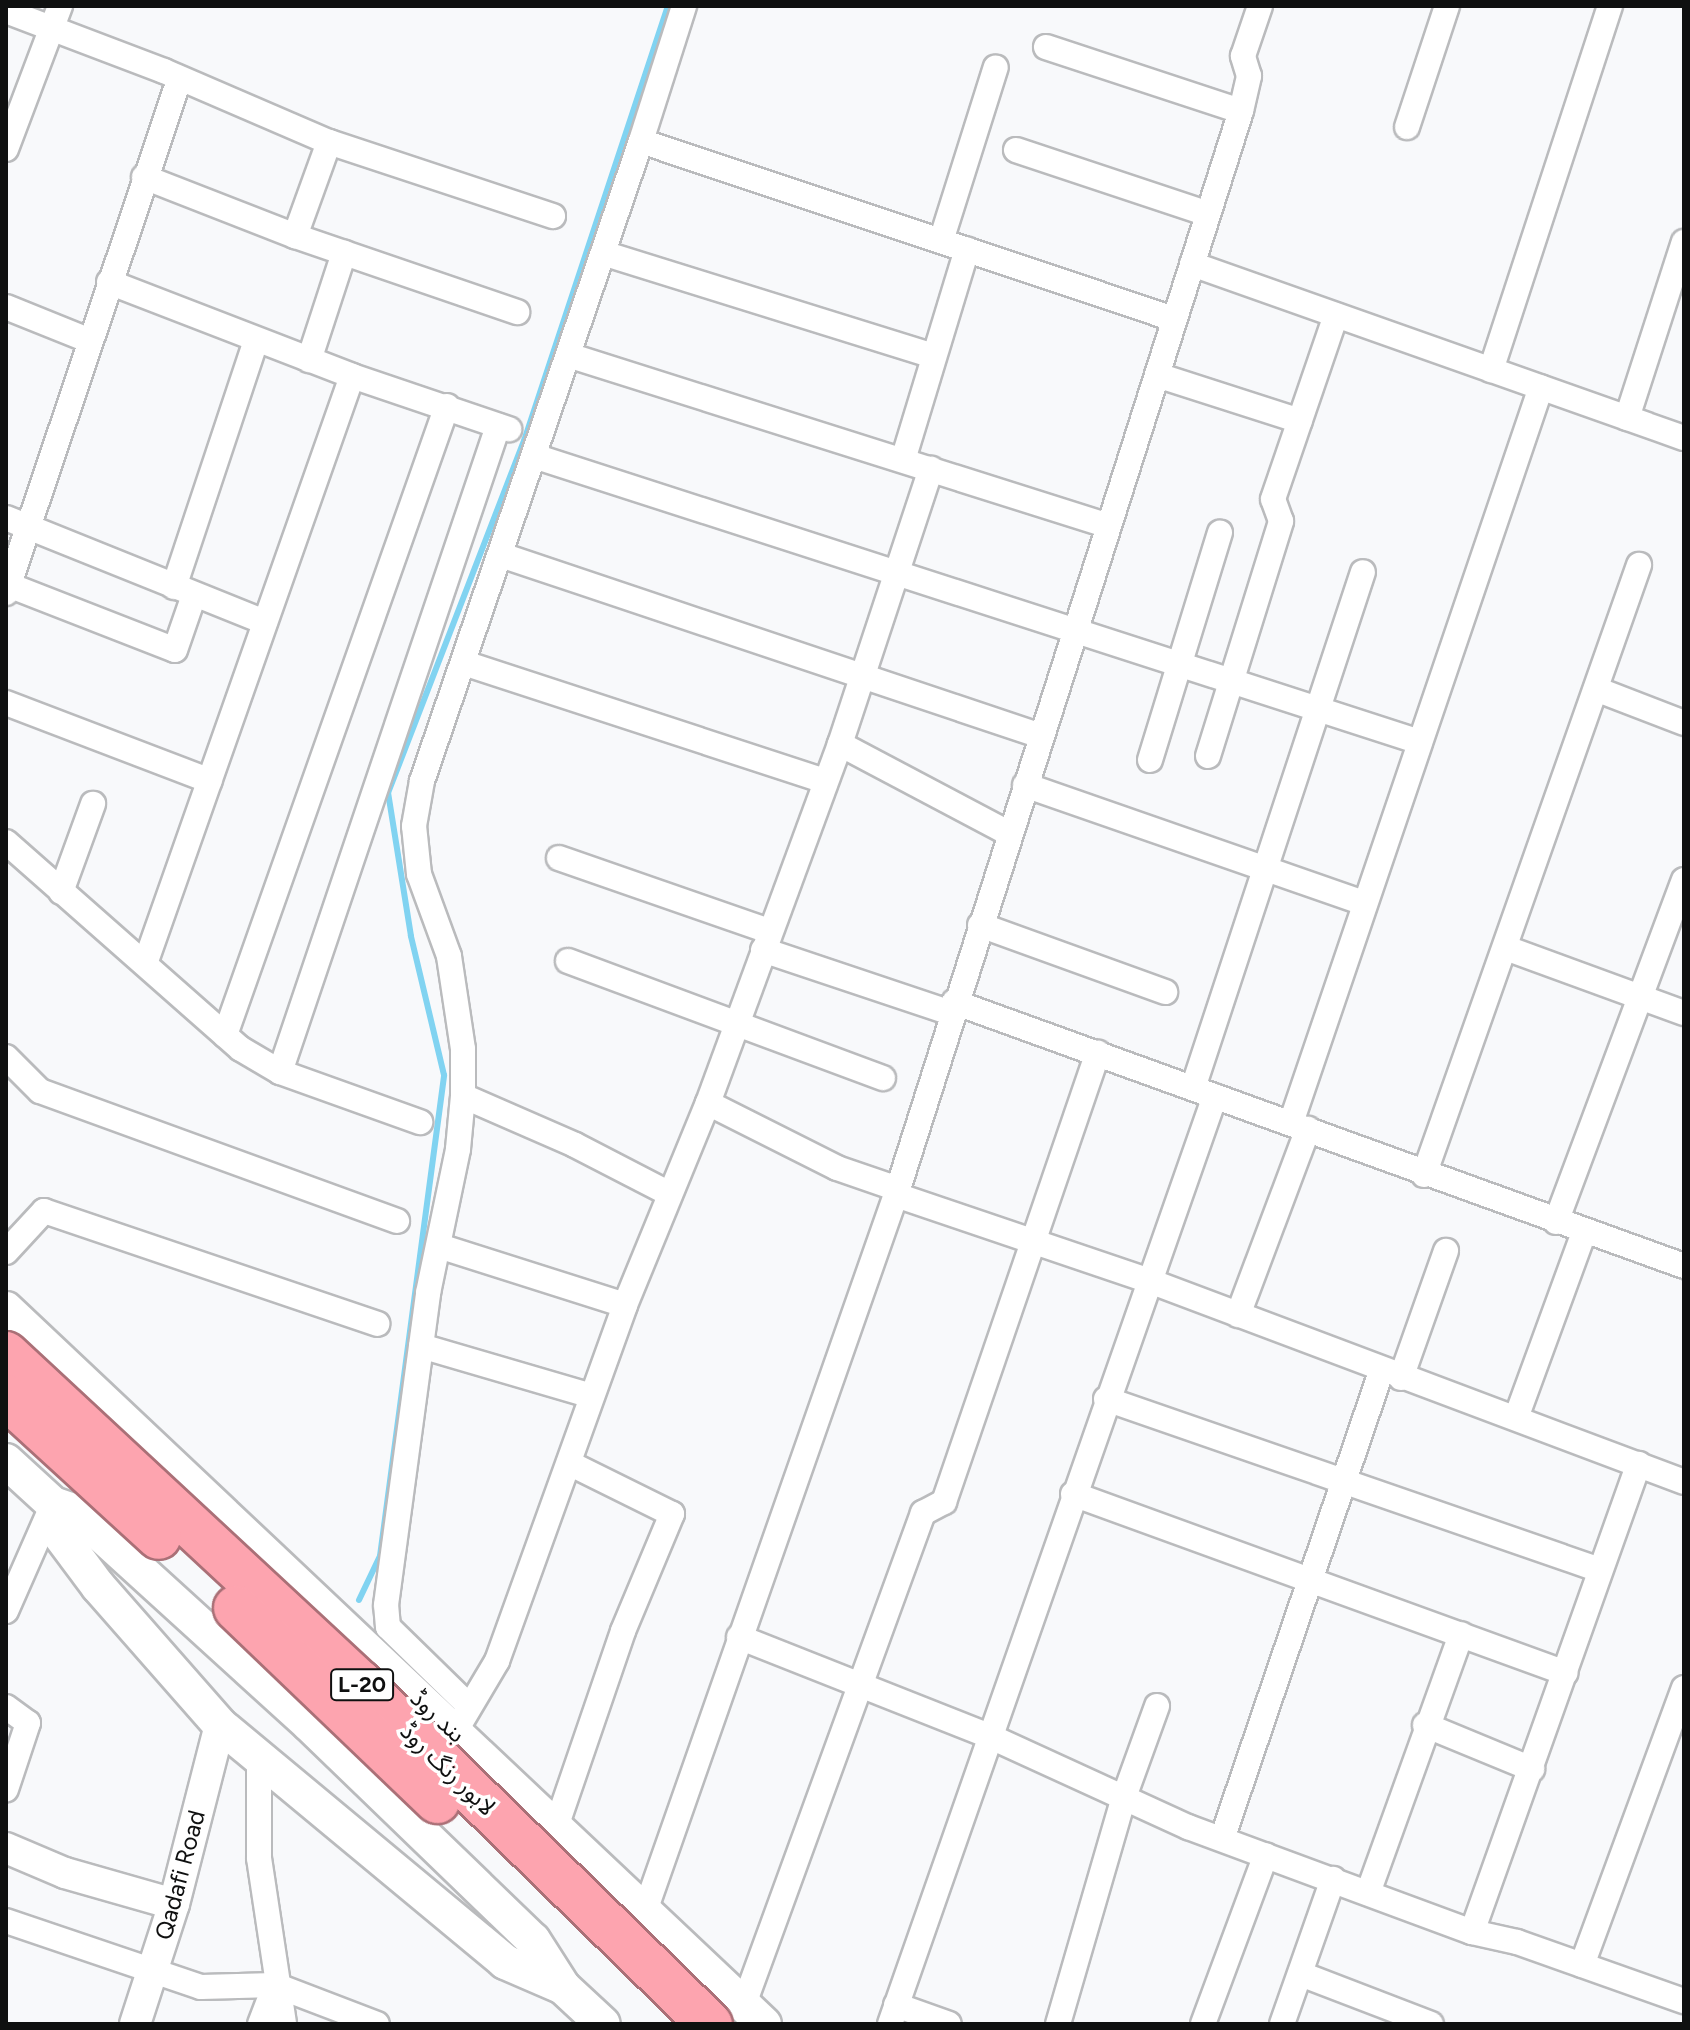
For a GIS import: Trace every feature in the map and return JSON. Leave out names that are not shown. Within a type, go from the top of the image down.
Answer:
[{"type":"highway","name":"لاہور رنگ روڈ","points":[[6,1354],[360,1683],[739,2017]]},
{"type":"highway","name":"لاہور رنگ روڈ","points":[[6,1397],[235,1607],[670,2024]]},
{"type":"main road","name":"بند روڈ","points":[[6,1309],[65,1367],[462,1720],[557,1824],[646,1908],[739,2017]]},
{"type":"main road","points":[[6,1461],[53,1504],[76,1512],[309,1724],[533,1940],[563,1987],[603,2024]]},
{"type":"main road","points":[[53,1504],[57,1531],[98,1586],[220,1725],[505,1962],[563,1987]]},
{"type":"street","points":[[684,6],[641,141],[422,781],[414,826],[419,874],[449,956],[463,1049],[463,1096],[421,1346],[415,1419],[386,1605],[388,1627],[462,1720],[497,1661],[625,1305],[737,1027],[766,940],[840,744],[931,469]]},
{"type":"street","points":[[646,1908],[897,1192],[953,1007],[1078,628],[1241,111],[1249,76],[1243,56],[1260,6]]},
{"type":"street","points":[[1407,127],[1447,6]]},
{"type":"street","points":[[1491,370],[1610,6]]},
{"type":"street","points":[[6,11],[56,18],[179,80],[329,142],[553,216]]},
{"type":"street","points":[[6,149],[56,18]]},
{"type":"street","points":[[1046,47],[1241,111]]},
{"type":"street","points":[[941,241],[996,67]]},
{"type":"street","points":[[179,80],[88,340],[17,522],[7,587],[175,650],[184,591],[256,340]]},
{"type":"street","points":[[641,141],[1174,319]]},
{"type":"street","points":[[295,236],[329,142]]},
{"type":"street","points":[[1016,150],[1208,214]]},
{"type":"street","points":[[144,177],[295,236],[517,312]]},
{"type":"street","points":[[1627,418],[1684,242]]},
{"type":"street","points":[[903,460],[967,250]]},
{"type":"street","points":[[309,360],[344,253]]},
{"type":"street","points":[[603,253],[933,356]]},
{"type":"street","points":[[1192,264],[1684,438]]},
{"type":"street","points":[[109,282],[352,376],[504,427],[280,1072]]},
{"type":"street","points":[[6,307],[88,340]]},
{"type":"street","points":[[1208,756],[1281,521],[1273,499],[1336,315]]},
{"type":"street","points":[[568,355],[1109,526]]},
{"type":"street","points":[[1157,375],[1300,421]]},
{"type":"street","points":[[146,961],[352,376]]},
{"type":"street","points":[[1238,1315],[1300,1126],[1364,903],[1417,741],[1541,387]]},
{"type":"street","points":[[225,1035],[447,406]]},
{"type":"street","points":[[534,456],[1078,628],[1417,741]]},
{"type":"street","points":[[17,522],[265,622]]},
{"type":"street","points":[[1150,760],[1220,533]]},
{"type":"street","points":[[501,555],[1041,736]]},
{"type":"street","points":[[1424,1175],[1639,565]]},
{"type":"street","points":[[949,2024],[893,2015],[1147,1280],[1268,873],[1363,572]]},
{"type":"street","points":[[464,663],[825,781]]},
{"type":"street","points":[[1596,689],[1684,723]]},
{"type":"street","points":[[6,703],[210,781]]},
{"type":"street","points":[[840,744],[1010,834]]},
{"type":"street","points":[[1025,785],[1268,873],[1364,903]]},
{"type":"street","points":[[61,892],[93,804]]},
{"type":"street","points":[[6,842],[61,892],[146,961],[225,1035],[280,1072],[420,1122]]},
{"type":"street","points":[[559,858],[766,940],[953,1007],[1098,1053],[1584,1232],[1683,1262]]},
{"type":"street","points":[[1556,1222],[1684,880]]},
{"type":"street","points":[[980,925],[1165,992]]},
{"type":"street","points":[[1506,948],[1684,1013]]},
{"type":"street","points":[[568,961],[737,1027],[883,1078]]},
{"type":"street","points":[[739,2017],[923,1513],[944,1502],[1098,1053]]},
{"type":"street","points":[[6,1057],[40,1091],[397,1221]]},
{"type":"street","points":[[463,1096],[563,1139],[670,1194]]},
{"type":"street","points":[[708,1103],[837,1168],[897,1192],[1147,1280],[1684,1482]]},
{"type":"street","points":[[6,1252],[44,1211],[377,1324]]},
{"type":"street","points":[[1516,1418],[1584,1232]]},
{"type":"street","points":[[439,1246],[625,1305]]},
{"type":"street","points":[[1222,1839],[1345,1481],[1446,1251]]},
{"type":"street","points":[[421,1346],[592,1396]]},
{"type":"street","points":[[6,1429],[65,1367]]},
{"type":"street","points":[[1106,1399],[1600,1570]]},
{"type":"street","points":[[557,1824],[623,1631],[672,1514],[569,1463]]},
{"type":"street","points":[[1472,1932],[1639,1464]]},
{"type":"street","points":[[1073,1494],[1566,1673]]},
{"type":"street","points":[[6,1611],[53,1504]]},
{"type":"street","points":[[1368,1893],[1425,1725],[1461,1634]]},
{"type":"street","points":[[739,1637],[989,1736],[1123,1800],[1222,1839],[1472,1932],[1582,1965],[1684,2001]]},
{"type":"street","points":[[1582,1965],[1684,1688]]},
{"type":"street","points":[[1058,2024],[1123,1800],[1157,1706]]},
{"type":"street","points":[[6,1707],[28,1723],[6,1789]]},
{"type":"street","name":"Qadafi Road","points":[[135,2024],[174,1904],[220,1725]]},
{"type":"street","points":[[1425,1725],[1532,1769]]},
{"type":"street","points":[[259,1757],[259,1858],[275,1985],[284,2024]]},
{"type":"street","points":[[6,1848],[65,1873],[174,1904]]},
{"type":"street","points":[[1203,2024],[1266,1855]]},
{"type":"street","points":[[1282,2024],[1333,1879]]},
{"type":"street","points":[[6,1921],[154,1967],[201,1987],[275,1985],[377,2024]]},
{"type":"street","points":[[1301,1974],[1431,2024]]},
{"type":"street","points":[[260,2024],[275,1985]]},
{"type":"waterway","points":[[359,1600],[380,1556],[444,1075],[411,936],[388,793],[524,441],[668,6]]}]
